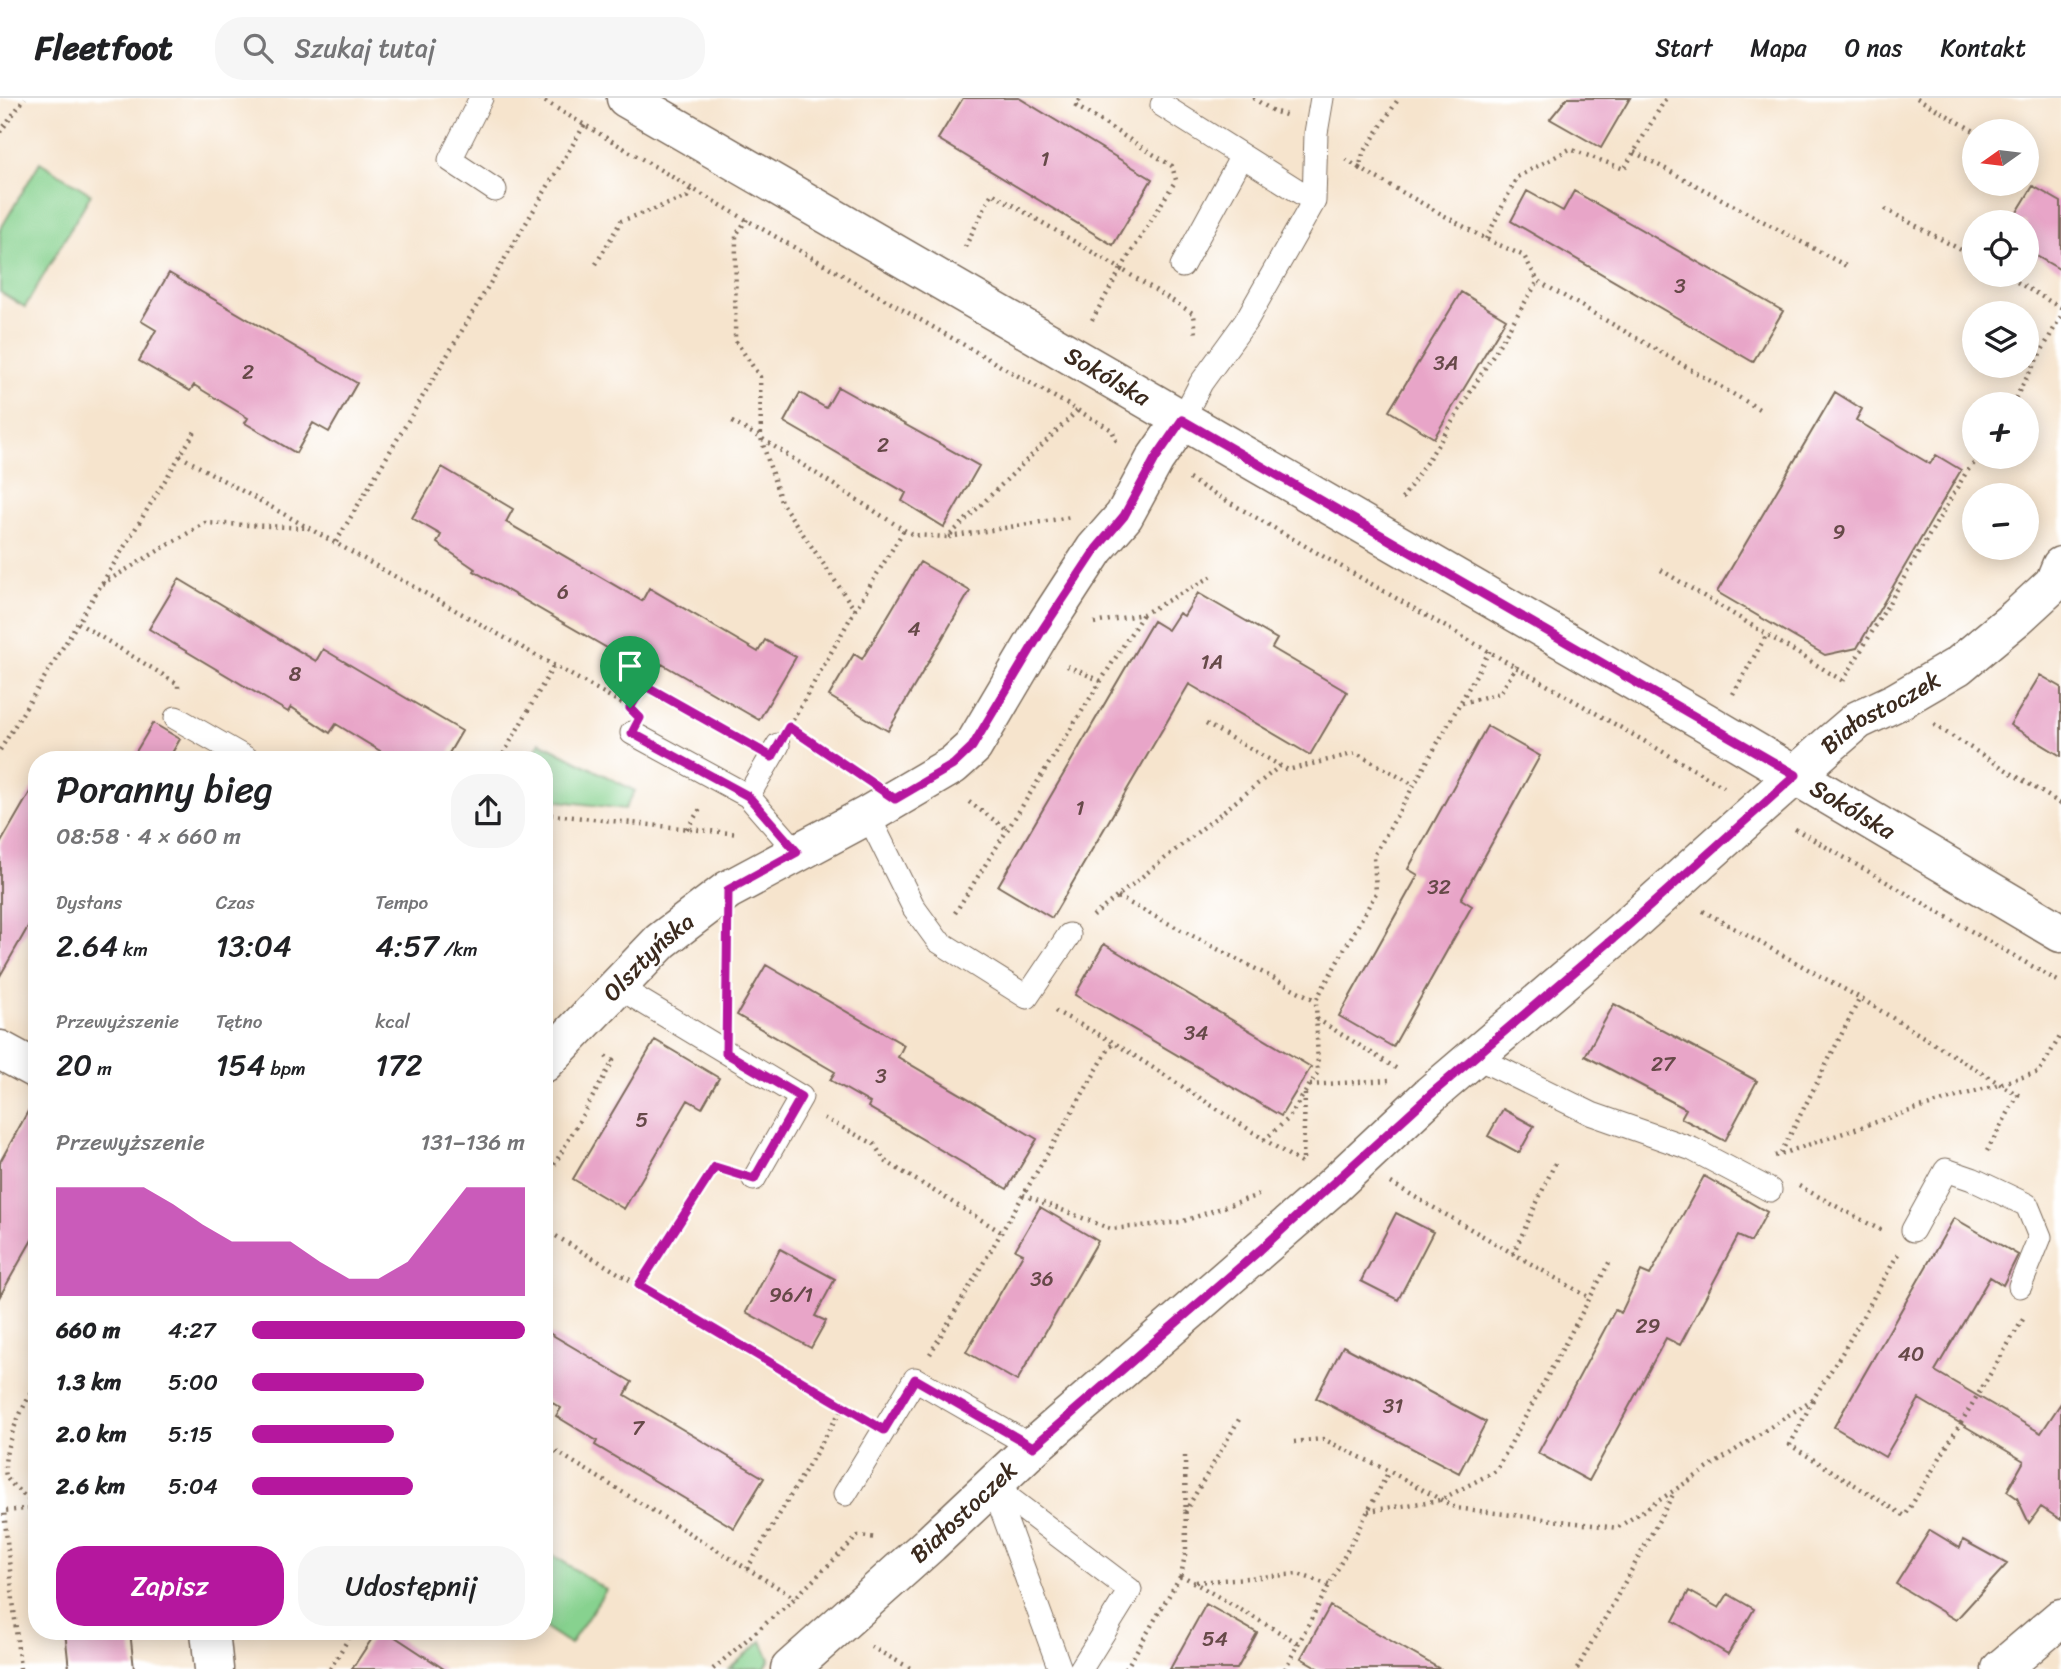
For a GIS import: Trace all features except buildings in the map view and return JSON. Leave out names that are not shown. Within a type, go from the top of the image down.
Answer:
[{"type":"street","name":"Sokólska","points":[[626,98],[1796,775],[2061,933]]},
{"type":"street","name":"Olsztyńska","points":[[558,1050],[662,941],[728,890],[793,847],[881,807],[953,765],[972,747],[1041,632],[1096,549],[1124,516],[1155,459],[1182,420]]},
{"type":"street","name":"Białostoczek","points":[[790,1669],[993,1486],[1317,1176],[1359,1161],[1421,1086],[1474,1056],[1622,931],[1858,720],[1896,702],[1958,666],[2059,578]]},
{"type":"street","points":[[2001,1669],[2061,1618]]},
{"type":"street","points":[[211,1640],[214,1669]]},
{"type":"lane","points":[[481,98],[450,160],[495,190]]},
{"type":"lane","points":[[1182,420],[1201,383],[1246,321],[1314,201],[1316,133],[1322,98]]},
{"type":"lane","points":[[1162,105],[1314,201]]},
{"type":"lane","points":[[1182,266],[1242,156]]},
{"type":"lane","points":[[176,718],[231,751]]},
{"type":"lane","points":[[632,733],[748,796],[793,847]]},
{"type":"lane","points":[[748,796],[779,743]]},
{"type":"lane","points":[[881,807],[915,908],[938,941],[1027,997],[1069,935]]},
{"type":"lane","points":[[618,987],[801,1097],[754,1179]]},
{"type":"lane","points":[[1474,1056],[1592,1114],[1692,1149],[1780,1185]]},
{"type":"lane","points":[[1908,1236],[1946,1170],[1972,1180],[2027,1205],[2040,1237],[2020,1286]]},
{"type":"lane","points":[[845,1494],[915,1379],[1033,1447]]},
{"type":"lane","points":[[993,1486],[1060,1669]]},
{"type":"lane","points":[[993,1486],[1130,1590],[1081,1669]]},
{"type":"path","points":[[0,132],[25,98]]},
{"type":"path","points":[[539,98],[842,274]]},
{"type":"path","points":[[1081,98],[1076,106],[1172,166],[1176,180],[1092,320]]},
{"type":"path","points":[[1359,168],[1363,154],[1399,98]]},
{"type":"path","points":[[1486,239],[1517,177],[1570,149],[1623,169],[1666,98]]},
{"type":"path","points":[[1917,98],[1962,124]]},
{"type":"path","points":[[336,542],[585,124]]},
{"type":"path","points":[[1634,152],[1849,267]]},
{"type":"path","points":[[1351,163],[1486,239],[1524,257],[1538,281],[1759,409]]},
{"type":"path","points":[[596,264],[621,221],[687,197],[691,188]]},
{"type":"path","points":[[965,247],[992,193],[1194,314],[1201,383]]},
{"type":"path","points":[[1885,209],[1962,251]]},
{"type":"path","points":[[747,219],[736,235],[734,340],[760,377],[761,438],[781,502],[855,610]]},
{"type":"path","points":[[1402,499],[1538,281]]},
{"type":"path","points":[[2026,287],[2061,307]]},
{"type":"path","points":[[2019,392],[2061,316]]},
{"type":"path","points":[[948,537],[1078,410]]},
{"type":"path","points":[[732,422],[914,535],[948,537],[1074,516]]},
{"type":"path","points":[[0,750],[197,428]]},
{"type":"path","points":[[180,456],[630,708],[644,685],[779,743],[881,807]]},
{"type":"path","points":[[1838,692],[1969,469]]},
{"type":"path","points":[[101,584],[205,523],[310,528]]},
{"type":"path","points":[[779,743],[904,530]]},
{"type":"path","points":[[1661,570],[1843,681]]},
{"type":"path","points":[[1041,632],[1143,614],[1215,575]]},
{"type":"path","points":[[938,941],[1143,614]]},
{"type":"path","points":[[1427,614],[2061,983]]},
{"type":"path","points":[[78,623],[178,684],[176,718]]},
{"type":"path","points":[[1733,694],[1767,634]]},
{"type":"path","points":[[1264,1140],[1288,1119],[1318,1072],[1316,1000],[1376,893],[1374,856],[1490,650]]},
{"type":"path","points":[[505,751],[554,666]]},
{"type":"path","points":[[1462,704],[1500,693],[1517,666]]},
{"type":"path","points":[[1896,702],[2061,804]]},
{"type":"path","points":[[1206,724],[1288,769],[1356,753],[1414,785]]},
{"type":"path","points":[[1069,935],[1280,766]]},
{"type":"path","points":[[553,815],[758,836],[793,847]]},
{"type":"path","points":[[726,1053],[728,890]]},
{"type":"path","points":[[1118,897],[1316,1000]]},
{"type":"path","points":[[1700,909],[1860,998],[2018,1095],[1972,1180]]},
{"type":"path","points":[[1027,997],[1113,1042],[1317,1176]]},
{"type":"path","points":[[1781,1154],[1860,998]]},
{"type":"path","points":[[1316,1018],[1421,1086]]},
{"type":"path","points":[[1768,1158],[1899,1114],[2039,1072],[2061,1035]]},
{"type":"path","points":[[915,1379],[1113,1042]]},
{"type":"path","points":[[553,1168],[613,1061],[558,1050]]},
{"type":"path","points":[[1309,1086],[1421,1086]]},
{"type":"path","points":[[1305,1093],[1317,1176]]},
{"type":"path","points":[[798,1104],[874,1144],[885,1161],[1001,1232]]},
{"type":"path","points":[[1513,1255],[1557,1159]]},
{"type":"path","points":[[1359,1161],[1398,1189],[1590,1298]]},
{"type":"path","points":[[639,1285],[715,1167],[754,1179]]},
{"type":"path","points":[[1780,1185],[1908,1236],[1844,1350],[1813,1399],[1790,1445],[1905,1516],[2030,1309]]},
{"type":"path","points":[[1023,1195],[1111,1229],[1181,1222],[1269,1191]]},
{"type":"path","points":[[553,1234],[884,1430]]},
{"type":"path","points":[[1368,1511],[1440,1500],[1496,1471],[1611,1259]]},
{"type":"path","points":[[28,1397],[2,1444],[2,1464],[6,1478],[28,1499]]},
{"type":"path","points":[[1294,1442],[1323,1439],[1456,1508],[1617,1528],[1813,1399]]},
{"type":"path","points":[[747,1569],[843,1407]]},
{"type":"path","points":[[1185,1512],[1241,1416]]},
{"type":"path","points":[[553,1450],[795,1598]]},
{"type":"path","points":[[1126,1669],[1181,1575],[1185,1550],[1185,1457]]},
{"type":"path","points":[[1285,1669],[1389,1471]]},
{"type":"path","points":[[1577,1669],[1675,1491]]},
{"type":"path","points":[[20,1669],[4,1511],[28,1509]]},
{"type":"path","points":[[713,1669],[795,1598],[858,1536],[930,1544]]},
{"type":"path","points":[[1194,1582],[1298,1574],[1329,1585]]},
{"type":"path","points":[[1181,1575],[1298,1643]]},
{"type":"path","points":[[330,1669],[348,1640]]},
{"type":"green space","points":[[40,162],[91,194],[25,307],[0,292],[0,230]]},
{"type":"green space","points":[[540,742],[635,791],[625,809],[553,800],[553,751],[535,751]]},
{"type":"green space","points":[[553,1555],[606,1590],[570,1644],[553,1633]]},
{"type":"green space","points":[[762,1641],[770,1659],[765,1668],[729,1669]]},
{"type":"route","points":[[1182,420],[1796,775],[1622,931],[1431,1094],[1332,1187],[1033,1447],[915,1379],[884,1430],[639,1285],[715,1167],[754,1179],[801,1097],[726,1053],[728,890],[797,852],[748,796],[632,733],[640,718],[630,708],[644,685],[772,757],[789,727],[895,799],[953,765],[972,747],[1041,632],[1096,549],[1124,516],[1155,459],[1182,420]]}]
